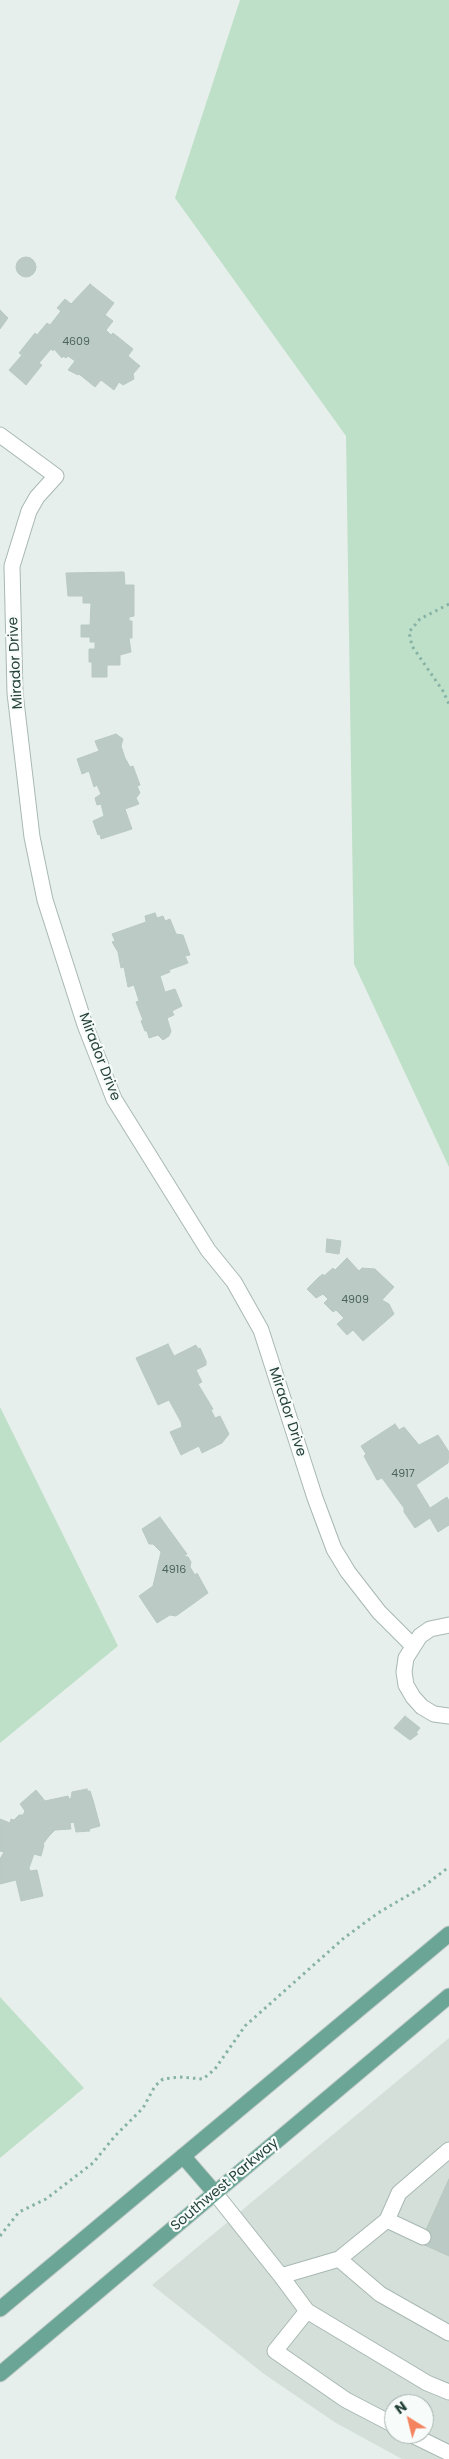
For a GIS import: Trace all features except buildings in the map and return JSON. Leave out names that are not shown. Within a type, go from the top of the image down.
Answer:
[{"type":"main road","points":[[0,2309],[449,1934]]},
{"type":"main road","name":"Southwest Parkway","points":[[0,2374],[449,1996]]},
{"type":"main road","points":[[183,2156],[215,2193]]},
{"type":"street","name":"Mirador Drive","points":[[0,435],[56,476],[37,497],[29,512],[12,566],[15,694],[32,837],[45,900],[82,1018],[114,1099],[208,1250],[234,1282],[261,1330],[315,1498],[334,1549],[379,1612],[412,1645]]},
{"type":"street","points":[[449,1625],[430,1629],[412,1645],[406,1658],[404,1672],[406,1685],[413,1698],[422,1707],[434,1714],[449,1716]]},
{"type":"street","points":[[280,2276],[339,2259],[387,2220],[399,2193],[449,2150]]},
{"type":"street","points":[[215,2193],[307,2311],[427,2383],[448,2389]]},
{"type":"street","points":[[387,2220],[422,2237]]},
{"type":"street","points":[[339,2259],[380,2294],[449,2333]]},
{"type":"street","points":[[307,2311],[275,2351],[346,2400],[384,2420]]},
{"type":"street","points":[[431,2444],[449,2453]]},
{"type":"path","points":[[449,604],[420,619],[409,632],[412,646],[443,690],[449,704]]},
{"type":"path","points":[[0,2236],[18,2212],[46,2199],[93,2163],[115,2136],[143,2108],[155,2086],[164,2079],[179,2077],[203,2079],[215,2069],[245,2026],[344,1938],[378,1913],[424,1886],[449,1867]]},
{"type":"shaded area","points":[[449,2038],[449,2459],[402,2459],[336,2423],[264,2374],[152,2285]]},
{"type":"green space","points":[[240,0],[449,0],[449,1167],[354,964],[346,436],[175,198]]},
{"type":"green space","points":[[0,1407],[118,1646],[0,1743]]},
{"type":"green space","points":[[0,1997],[84,2088],[0,2158]]}]
